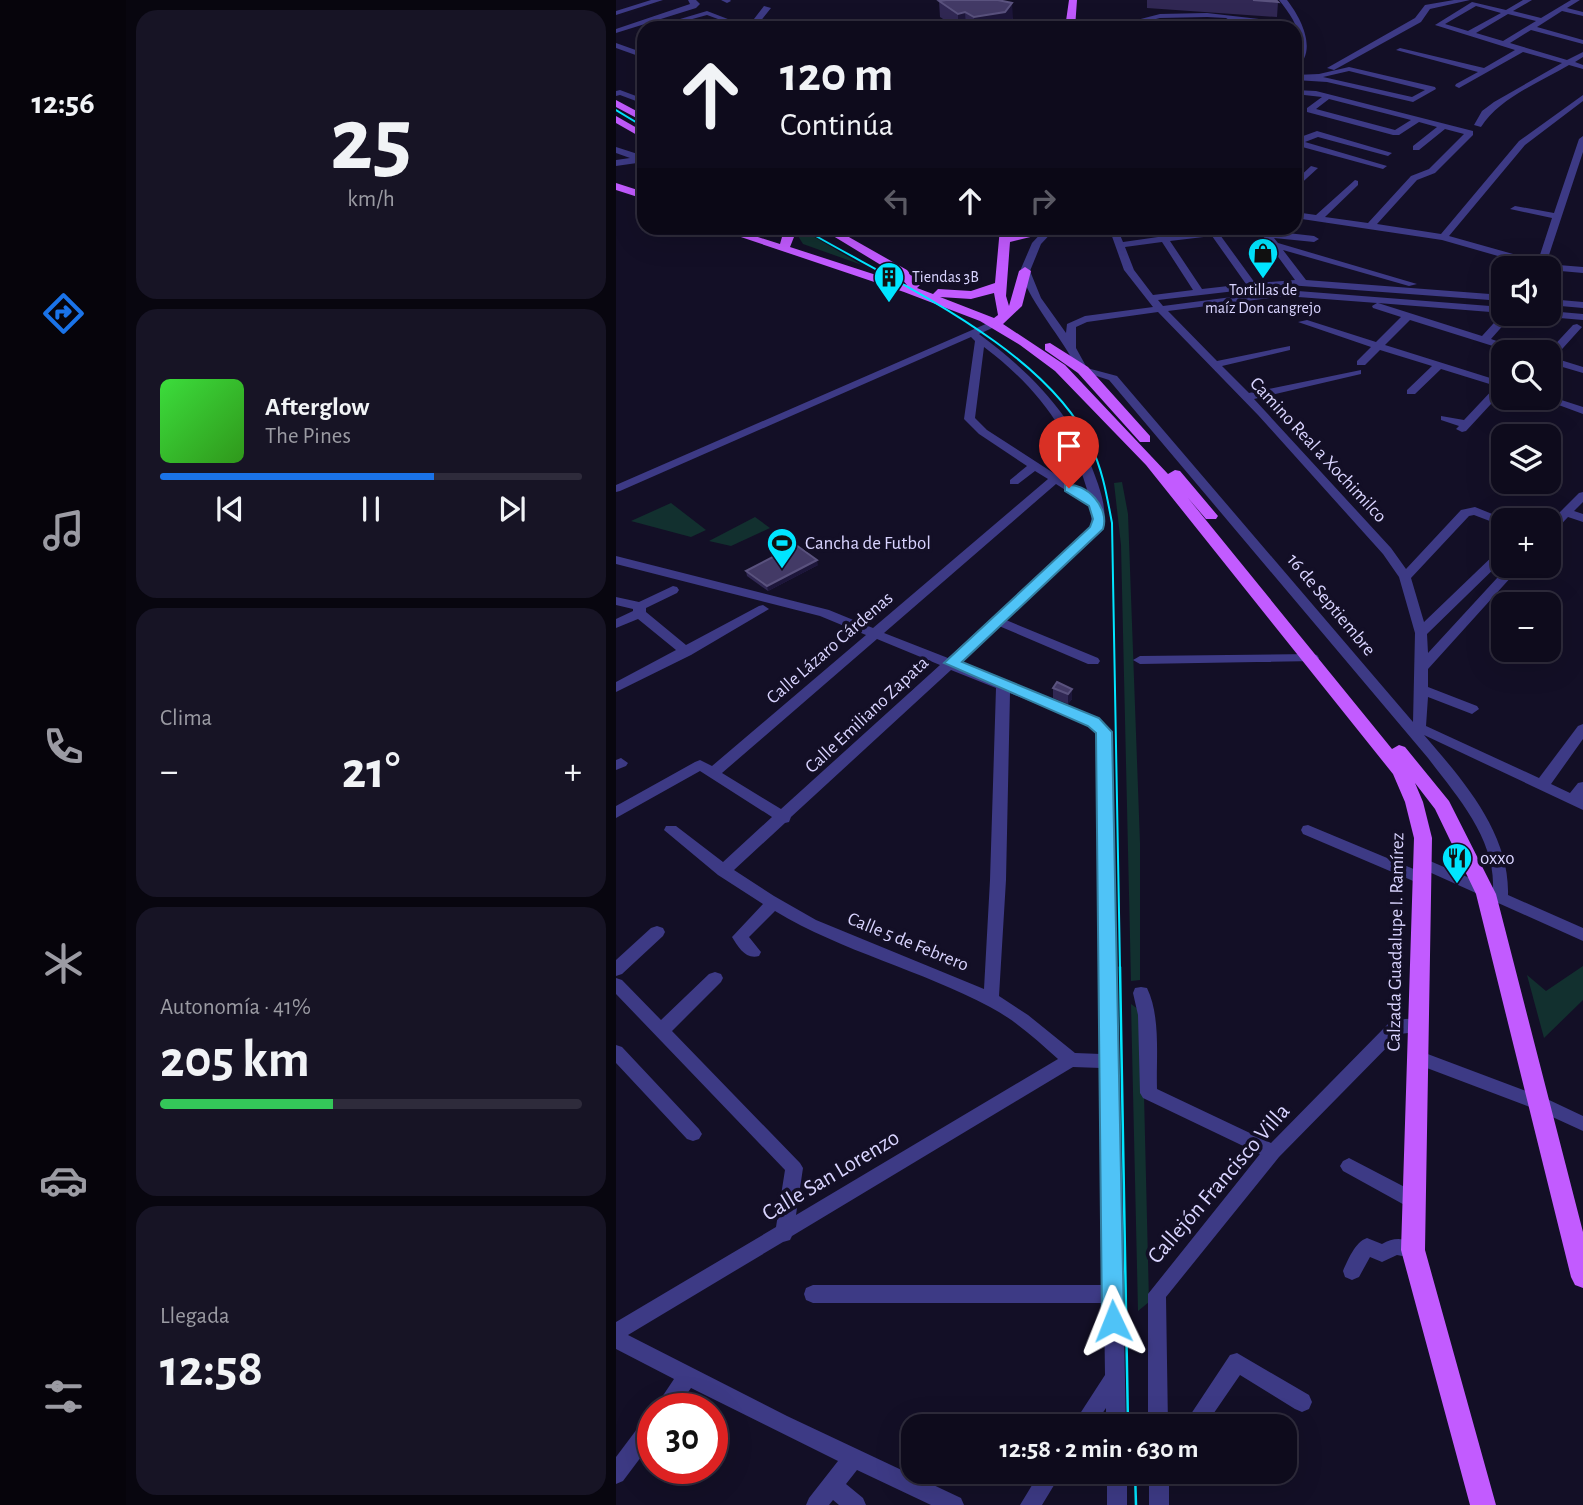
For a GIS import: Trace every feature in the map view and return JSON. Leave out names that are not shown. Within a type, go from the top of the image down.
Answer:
[{"type":"main road","points":[[1071,21],[1073,0]]},
{"type":"main road","points":[[617,95],[637,112]]},
{"type":"main road","points":[[616,119],[637,132]]},
{"type":"main road","points":[[616,186],[637,194]]},
{"type":"main road","points":[[616,194],[637,201]]},
{"type":"main road","points":[[747,235],[938,293],[1000,320],[1083,370],[1193,494],[1443,806],[1493,897],[1583,1277]]},
{"type":"main road","points":[[759,235],[1000,320]]},
{"type":"main road","points":[[785,245],[788,235]]},
{"type":"main road","points":[[839,235],[903,273],[914,285]]},
{"type":"main road","points":[[1000,320],[1005,235]]},
{"type":"main road","points":[[1000,320],[1016,306],[1025,271]]},
{"type":"main road","points":[[938,293],[967,295],[995,289],[1002,284]]},
{"type":"main road","name":"Calzada Guadalupe I. Ramírez","points":[[1000,320],[1066,374],[1151,462],[1312,658],[1401,772],[1414,802],[1423,838],[1423,871],[1413,1250],[1483,1505]]},
{"type":"street","points":[[616,13],[659,0]]},
{"type":"street","points":[[643,21],[693,6],[696,4],[692,0]]},
{"type":"street","points":[[1283,0],[1292,9],[1297,21]]},
{"type":"street","points":[[1302,75],[1330,69],[1418,20],[1428,7],[1466,0]]},
{"type":"street","points":[[1469,34],[1528,0]]},
{"type":"street","points":[[1504,44],[1576,0]]},
{"type":"street","points":[[1543,21],[1475,4],[1439,25],[1583,67]]},
{"type":"street","points":[[1275,5],[1287,21]]},
{"type":"street","points":[[636,7],[656,16]]},
{"type":"street","points":[[757,21],[767,8]]},
{"type":"street","points":[[1562,9],[1583,14]]},
{"type":"street","points":[[643,21],[669,13]]},
{"type":"street","points":[[680,21],[707,13],[729,21]]},
{"type":"street","points":[[1143,21],[1167,16],[1228,16]]},
{"type":"street","points":[[619,28],[637,23]]},
{"type":"street","points":[[1531,28],[1583,42]]},
{"type":"street","points":[[616,42],[637,34]]},
{"type":"street","points":[[1302,34],[1302,51]]},
{"type":"street","points":[[616,42],[637,52]]},
{"type":"street","points":[[1459,86],[1522,49]]},
{"type":"street","points":[[1400,50],[1485,71]]},
{"type":"street","points":[[1478,125],[1485,113],[1497,104],[1583,54]]},
{"type":"street","points":[[1302,76],[1319,76],[1349,69],[1432,89],[1413,100],[1302,77]]},
{"type":"street","points":[[1302,93],[1328,96],[1470,133],[1432,171],[1414,178],[1371,225]]},
{"type":"street","points":[[617,95],[637,100]]},
{"type":"street","points":[[1328,96],[1310,110],[1396,133],[1418,119]]},
{"type":"street","points":[[1443,237],[1522,144],[1552,117],[1583,97]]},
{"type":"street","points":[[1416,148],[1445,125]]},
{"type":"street","points":[[1302,140],[1317,134],[1388,153]]},
{"type":"street","points":[[1544,256],[1578,171],[1583,139]]},
{"type":"street","points":[[1302,143],[1383,166]]},
{"type":"street","points":[[616,150],[637,157]]},
{"type":"street","points":[[616,163],[637,160]]},
{"type":"street","points":[[1302,179],[1314,168]]},
{"type":"street","points":[[1319,218],[1355,183]]},
{"type":"street","points":[[1515,209],[1558,216]]},
{"type":"street","points":[[1302,216],[1443,237],[1510,256]]},
{"type":"street","points":[[1045,235],[1031,255],[1025,271],[1036,302],[1072,348],[1083,370]]},
{"type":"street","name":"Camino Real a Xochimilco","points":[[1116,235],[1129,270],[1159,309],[1247,397],[1387,551],[1405,577],[1422,633],[1422,690],[1413,728]]},
{"type":"street","points":[[1161,235],[1199,292]]},
{"type":"street","points":[[1120,245],[1185,235]]},
{"type":"street","points":[[1216,235],[1252,285]]},
{"type":"street","points":[[1268,235],[1302,282]]},
{"type":"street","points":[[1290,235],[1314,239]]},
{"type":"street","points":[[1275,245],[1433,292]]},
{"type":"street","points":[[1561,267],[1583,270]]},
{"type":"street","points":[[1150,298],[1252,285],[1302,282],[1491,297]]},
{"type":"street","points":[[1348,285],[1345,292],[1352,298],[1491,342]]},
{"type":"street","points":[[1367,287],[1373,295],[1370,300]]},
{"type":"street","points":[[1072,348],[1072,326],[1078,321],[1285,293],[1491,309]]},
{"type":"street","points":[[1561,303],[1583,305]]},
{"type":"street","points":[[1561,315],[1583,317]]},
{"type":"street","points":[[1247,397],[1359,367],[1408,316]]},
{"type":"street","points":[[616,489],[975,336],[1000,320]]},
{"type":"street","points":[[1303,322],[1491,381]]},
{"type":"street","points":[[1484,340],[1497,326]]},
{"type":"street","points":[[1561,345],[1577,327]]},
{"type":"street","points":[[975,336],[969,419],[983,432],[1096,505]]},
{"type":"street","points":[[975,336],[1032,381],[1065,422],[1086,462],[1096,505]]},
{"type":"street","points":[[1214,365],[1286,348]]},
{"type":"street","points":[[1561,362],[1583,370]]},
{"type":"street","points":[[1411,392],[1439,365]]},
{"type":"street","name":"16 de Septiembre","points":[[1083,370],[1113,378],[1413,728],[1485,832],[1500,865],[1503,883],[1493,897]]},
{"type":"street","points":[[1445,418],[1463,426],[1491,397]]},
{"type":"street","points":[[1561,403],[1583,411]]},
{"type":"street","points":[[1014,482],[1034,466]]},
{"type":"street","name":"Calle Lázaro Cárdenas","points":[[714,772],[1055,479]]},
{"type":"street","points":[[1561,517],[1583,495]]},
{"type":"street","name":"Calle Emiliano Zapata","points":[[723,871],[1097,529],[1099,519],[1096,505]]},
{"type":"street","points":[[1405,577],[1465,513],[1475,511],[1491,517]]},
{"type":"street","points":[[1566,512],[1583,518]]},
{"type":"street","points":[[616,560],[824,613],[878,632],[1093,722],[1104,732],[1116,1414]]},
{"type":"street","points":[[1422,633],[1491,565]]},
{"type":"street","points":[[1422,667],[1504,578]]},
{"type":"street","points":[[616,624],[673,590]]},
{"type":"street","points":[[616,601],[639,610],[686,652]]},
{"type":"street","points":[[616,688],[763,609]]},
{"type":"street","points":[[998,621],[1093,661]]},
{"type":"street","points":[[1140,660],[1312,658]]},
{"type":"street","points":[[991,1000],[998,880],[1003,686]]},
{"type":"street","points":[[1422,690],[1472,709]]},
{"type":"street","points":[[1413,728],[1578,803],[1583,787]]},
{"type":"street","points":[[1542,785],[1583,729]]},
{"type":"street","points":[[616,813],[700,765],[783,818]]},
{"type":"street","points":[[1308,830],[1493,897],[1583,936]]},
{"type":"street","name":"Calle 5 de Febrero","points":[[671,831],[772,904],[832,934],[991,1000],[1039,1032],[1071,1060]]},
{"type":"street","points":[[753,952],[740,937],[772,904]]},
{"type":"street","points":[[616,970],[656,932]]},
{"type":"street","points":[[662,1030],[715,978]]},
{"type":"street","points":[[616,984],[794,1168],[784,1234]]},
{"type":"street","points":[[1141,993],[1146,1015],[1149,1093],[1273,1152]]},
{"type":"street","name":"Callejón Francisco Villa","points":[[1158,1414],[1157,1294],[1273,1152],[1394,1029],[1403,1025],[1418,1026]]},
{"type":"street","points":[[616,1052],[693,1134]]},
{"type":"street","points":[[1418,1058],[1542,1104],[1583,1124]]},
{"type":"street","points":[[1071,1060],[1109,1060]]},
{"type":"street","name":"Calle San Lorenzo","points":[[616,1332],[1071,1060]]},
{"type":"street","points":[[1349,1166],[1416,1202]]},
{"type":"street","points":[[1352,1270],[1367,1246],[1382,1254],[1395,1246],[1413,1250]]},
{"type":"street","points":[[813,1294],[1112,1294]]},
{"type":"street","points":[[616,1339],[687,1377],[954,1505]]},
{"type":"street","points":[[1201,1414],[1237,1363],[1302,1402]]},
{"type":"street","points":[[676,1393],[687,1377]]},
{"type":"street","points":[[1090,1414],[1115,1377]]},
{"type":"street","points":[[616,1474],[637,1446]]},
{"type":"street","points":[[816,1505],[854,1458]]},
{"type":"street","points":[[1030,1505],[1044,1484]]},
{"type":"street","points":[[1117,1484],[1117,1505]]},
{"type":"street","points":[[1159,1505],[1160,1484]]},
{"type":"street","points":[[831,1486],[856,1505]]},
{"type":"green space","points":[[797,235],[811,235],[862,265],[803,244]]},
{"type":"green space","points":[[1122,482],[1128,514],[1140,843],[1140,980],[1131,981],[1121,545],[1114,483]]},
{"type":"green space","points":[[671,503],[706,530],[691,537],[631,521]]},
{"type":"green space","points":[[755,517],[770,528],[731,546],[709,541]]},
{"type":"green space","points":[[1583,966],[1583,1000],[1544,1038],[1527,975],[1546,991]]},
{"type":"green space","points":[[1131,1004],[1142,1012],[1149,1302],[1138,1311]]},
{"type":"building","points":[[998,0],[1012,3],[1005,12],[974,17],[965,12],[958,14],[939,1]]},
{"type":"building","name":"Cancha de Futbol","points":[[796,545],[817,560],[767,586],[746,571]]},
{"type":"building","points":[[1057,682],[1072,689],[1068,694],[1053,688]]},
{"type":"tram line","points":[[616,110],[637,123]]},
{"type":"tram line","points":[[814,235],[963,320],[1003,348],[1039,378],[1069,410],[1095,455],[1112,523],[1120,968]]},
{"type":"tram line","points":[[1120,967],[1128,1414]]},
{"type":"tram line","points":[[1135,1484],[1136,1505]]},
{"type":"place","name":"Tortillas de maíz Don cangrejo","points":[[1263,280]]},
{"type":"place","name":"Tiendas 3B","points":[[889,304]]},
{"type":"place","name":"Cancha de Futbol","points":[[782,570]]},
{"type":"place","name":"oxxo","points":[[1457,885]]},
{"type":"route","points":[[1069,488],[1096,505],[1099,519],[1097,529],[951,663],[1093,722],[1104,732],[1113,1321]]}]
